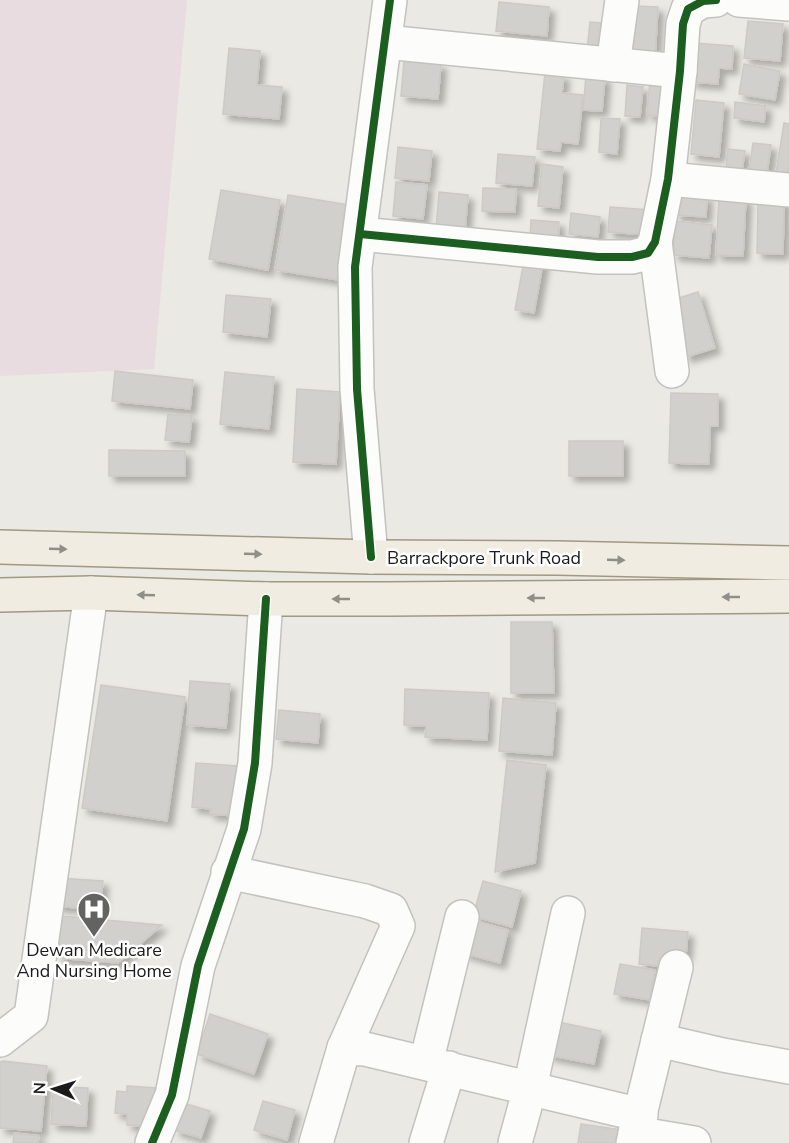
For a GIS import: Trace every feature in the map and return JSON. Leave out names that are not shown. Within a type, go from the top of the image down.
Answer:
[{"type":"main road","name":"Barrackpore Trunk Road","points":[[0,547],[370,557],[789,562]]},
{"type":"main road","points":[[0,595],[91,593],[266,598],[789,596]]},
{"type":"street","points":[[370,557],[357,389],[356,267],[390,0]]},
{"type":"street","points":[[613,64],[622,0]]},
{"type":"street","points":[[672,371],[655,242],[668,179],[683,24],[688,9],[707,0]]},
{"type":"street","points":[[739,0],[789,4]]},
{"type":"street","points":[[385,42],[680,71]]},
{"type":"street","points":[[668,179],[789,190]]},
{"type":"street","points":[[360,234],[597,257],[632,257],[648,253],[655,242]]},
{"type":"street","points":[[0,1040],[31,1016],[91,593]]},
{"type":"street","points":[[152,1143],[172,1095],[198,966],[244,829],[255,763],[266,598]]},
{"type":"street","points":[[228,872],[365,901],[391,910],[398,926],[344,1048],[316,1143]]},
{"type":"street","points":[[515,1143],[530,1088],[568,913]]},
{"type":"street","points":[[426,1143],[462,917]]},
{"type":"street","points":[[636,1130],[676,967]]},
{"type":"street","points":[[657,1040],[723,1056],[789,1067]]},
{"type":"street","points":[[344,1048],[364,1049],[530,1088],[636,1130],[694,1143]]},
{"type":"shaded area","points":[[0,0],[187,0],[154,369],[0,376]]},
{"type":"building","points":[[499,2],[549,7],[547,36],[496,31]]},
{"type":"building","points":[[634,6],[658,7],[655,58],[632,57]]},
{"type":"building","points":[[748,21],[783,24],[780,61],[744,58]]},
{"type":"building","points":[[590,22],[611,24],[607,53],[587,50]]},
{"type":"building","points":[[694,43],[733,46],[732,69],[719,68],[718,84],[691,82]]},
{"type":"building","points":[[229,48],[260,51],[257,85],[282,87],[279,119],[223,114]]},
{"type":"building","points":[[404,61],[441,64],[438,99],[401,96]]},
{"type":"building","points":[[744,64],[780,71],[775,100],[739,94]]},
{"type":"building","points":[[545,73],[564,75],[562,93],[583,95],[578,144],[561,142],[560,151],[537,149]]},
{"type":"building","points":[[586,75],[605,77],[602,111],[583,110]]},
{"type":"building","points":[[650,79],[670,81],[667,116],[647,115]]},
{"type":"building","points":[[627,85],[643,87],[640,117],[625,116]]},
{"type":"building","points":[[696,100],[724,103],[719,157],[691,154]]},
{"type":"building","points":[[735,102],[766,106],[764,122],[734,118]]},
{"type":"building","points":[[601,118],[620,119],[617,154],[599,152]]},
{"type":"building","points":[[784,123],[789,124],[789,181],[775,179]]},
{"type":"building","points":[[753,143],[771,145],[766,181],[748,179]]},
{"type":"building","points":[[398,147],[432,151],[429,181],[395,178]]},
{"type":"building","points":[[728,149],[745,151],[741,177],[725,175]]},
{"type":"building","points":[[498,154],[535,157],[532,186],[496,183]]},
{"type":"building","points":[[542,164],[563,167],[559,208],[538,206]]},
{"type":"building","points":[[396,182],[427,185],[423,219],[393,216]]},
{"type":"building","points":[[483,188],[516,189],[515,212],[482,211]]},
{"type":"building","points":[[221,190],[280,200],[268,270],[209,259]]},
{"type":"building","points":[[439,192],[468,195],[465,232],[436,229]]},
{"type":"building","points":[[288,195],[356,206],[344,281],[275,270]]},
{"type":"building","points":[[676,195],[707,196],[706,217],[675,215]]},
{"type":"building","points":[[719,196],[746,198],[743,256],[716,255]]},
{"type":"building","points":[[758,199],[784,200],[783,254],[757,253]]},
{"type":"building","points":[[610,207],[651,210],[649,235],[608,232]]},
{"type":"building","points":[[571,213],[600,217],[598,237],[569,234]]},
{"type":"building","points":[[531,220],[559,222],[558,240],[530,238]]},
{"type":"building","points":[[675,221],[712,225],[709,258],[673,255]]},
{"type":"building","points":[[525,255],[544,258],[534,313],[515,310]]},
{"type":"building","points":[[698,292],[715,348],[686,357],[669,301]]},
{"type":"building","points":[[226,295],[271,299],[267,337],[223,332]]},
{"type":"building","points":[[115,371],[193,380],[190,409],[112,401]]},
{"type":"building","points":[[225,372],[274,377],[269,429],[220,424]]},
{"type":"building","points":[[297,389],[340,392],[336,464],[293,462]]},
{"type":"building","points":[[671,393],[718,394],[718,426],[710,426],[709,464],[669,463]]},
{"type":"building","points":[[168,414],[192,416],[189,442],[165,440]]},
{"type":"building","points":[[569,441],[623,441],[623,476],[569,476]]},
{"type":"building","points":[[109,450],[185,451],[185,476],[109,476]]},
{"type":"building","points":[[511,622],[552,622],[554,693],[511,693]]},
{"type":"building","points":[[190,681],[230,684],[226,728],[187,725]]},
{"type":"building","points":[[101,685],[185,697],[167,821],[82,808]]},
{"type":"building","points":[[405,689],[489,693],[487,740],[425,737],[426,726],[404,725]]},
{"type":"building","points":[[503,698],[556,703],[552,755],[499,751]]},
{"type":"building","points":[[279,710],[320,714],[318,743],[276,739]]},
{"type":"building","points":[[507,760],[546,765],[535,863],[495,872]]},
{"type":"building","points":[[196,763],[238,766],[234,816],[210,814],[211,809],[192,807]]},
{"type":"building","points":[[59,878],[103,881],[100,910],[56,906]]},
{"type":"building","points":[[483,881],[521,891],[512,927],[473,916]]},
{"type":"building","points":[[61,916],[162,925],[118,963],[58,958]]},
{"type":"building","points":[[471,920],[508,930],[500,963],[463,953]]},
{"type":"building","points":[[642,928],[688,932],[686,955],[667,967],[639,964]]},
{"type":"building","points":[[620,964],[655,970],[650,1000],[614,994]]},
{"type":"building","points":[[210,1014],[268,1034],[254,1074],[197,1054]]},
{"type":"building","points":[[554,1021],[601,1031],[594,1064],[547,1055]]},
{"type":"building","points":[[0,1062],[47,1066],[41,1131],[0,1128]]},
{"type":"building","points":[[127,1086],[157,1088],[154,1127],[127,1125],[127,1114],[115,1113],[117,1091],[127,1092]]},
{"type":"building","points":[[65,1087],[88,1088],[86,1126],[51,1124],[53,1094],[65,1095]]},
{"type":"building","points":[[263,1101],[295,1110],[287,1140],[254,1130]]},
{"type":"building","points":[[183,1103],[210,1111],[201,1138],[174,1130]]},
{"type":"building","points":[[581,1124],[621,1130],[619,1143],[578,1143]]},
{"type":"building","points":[[14,1133],[39,1136],[38,1143],[13,1143]]},
{"type":"cycle path","points":[[371,557],[357,389],[355,267],[390,0]]},
{"type":"cycle path","points":[[360,234],[598,257],[632,257],[648,253],[655,242],[668,179],[683,24],[688,9],[703,1],[716,0]]},
{"type":"cycle path","points":[[152,1143],[172,1095],[198,966],[244,829],[255,763],[266,599]]},
{"type":"place","name":"Dewan Medicare And Nursing Home","points":[[94,938]]}]
